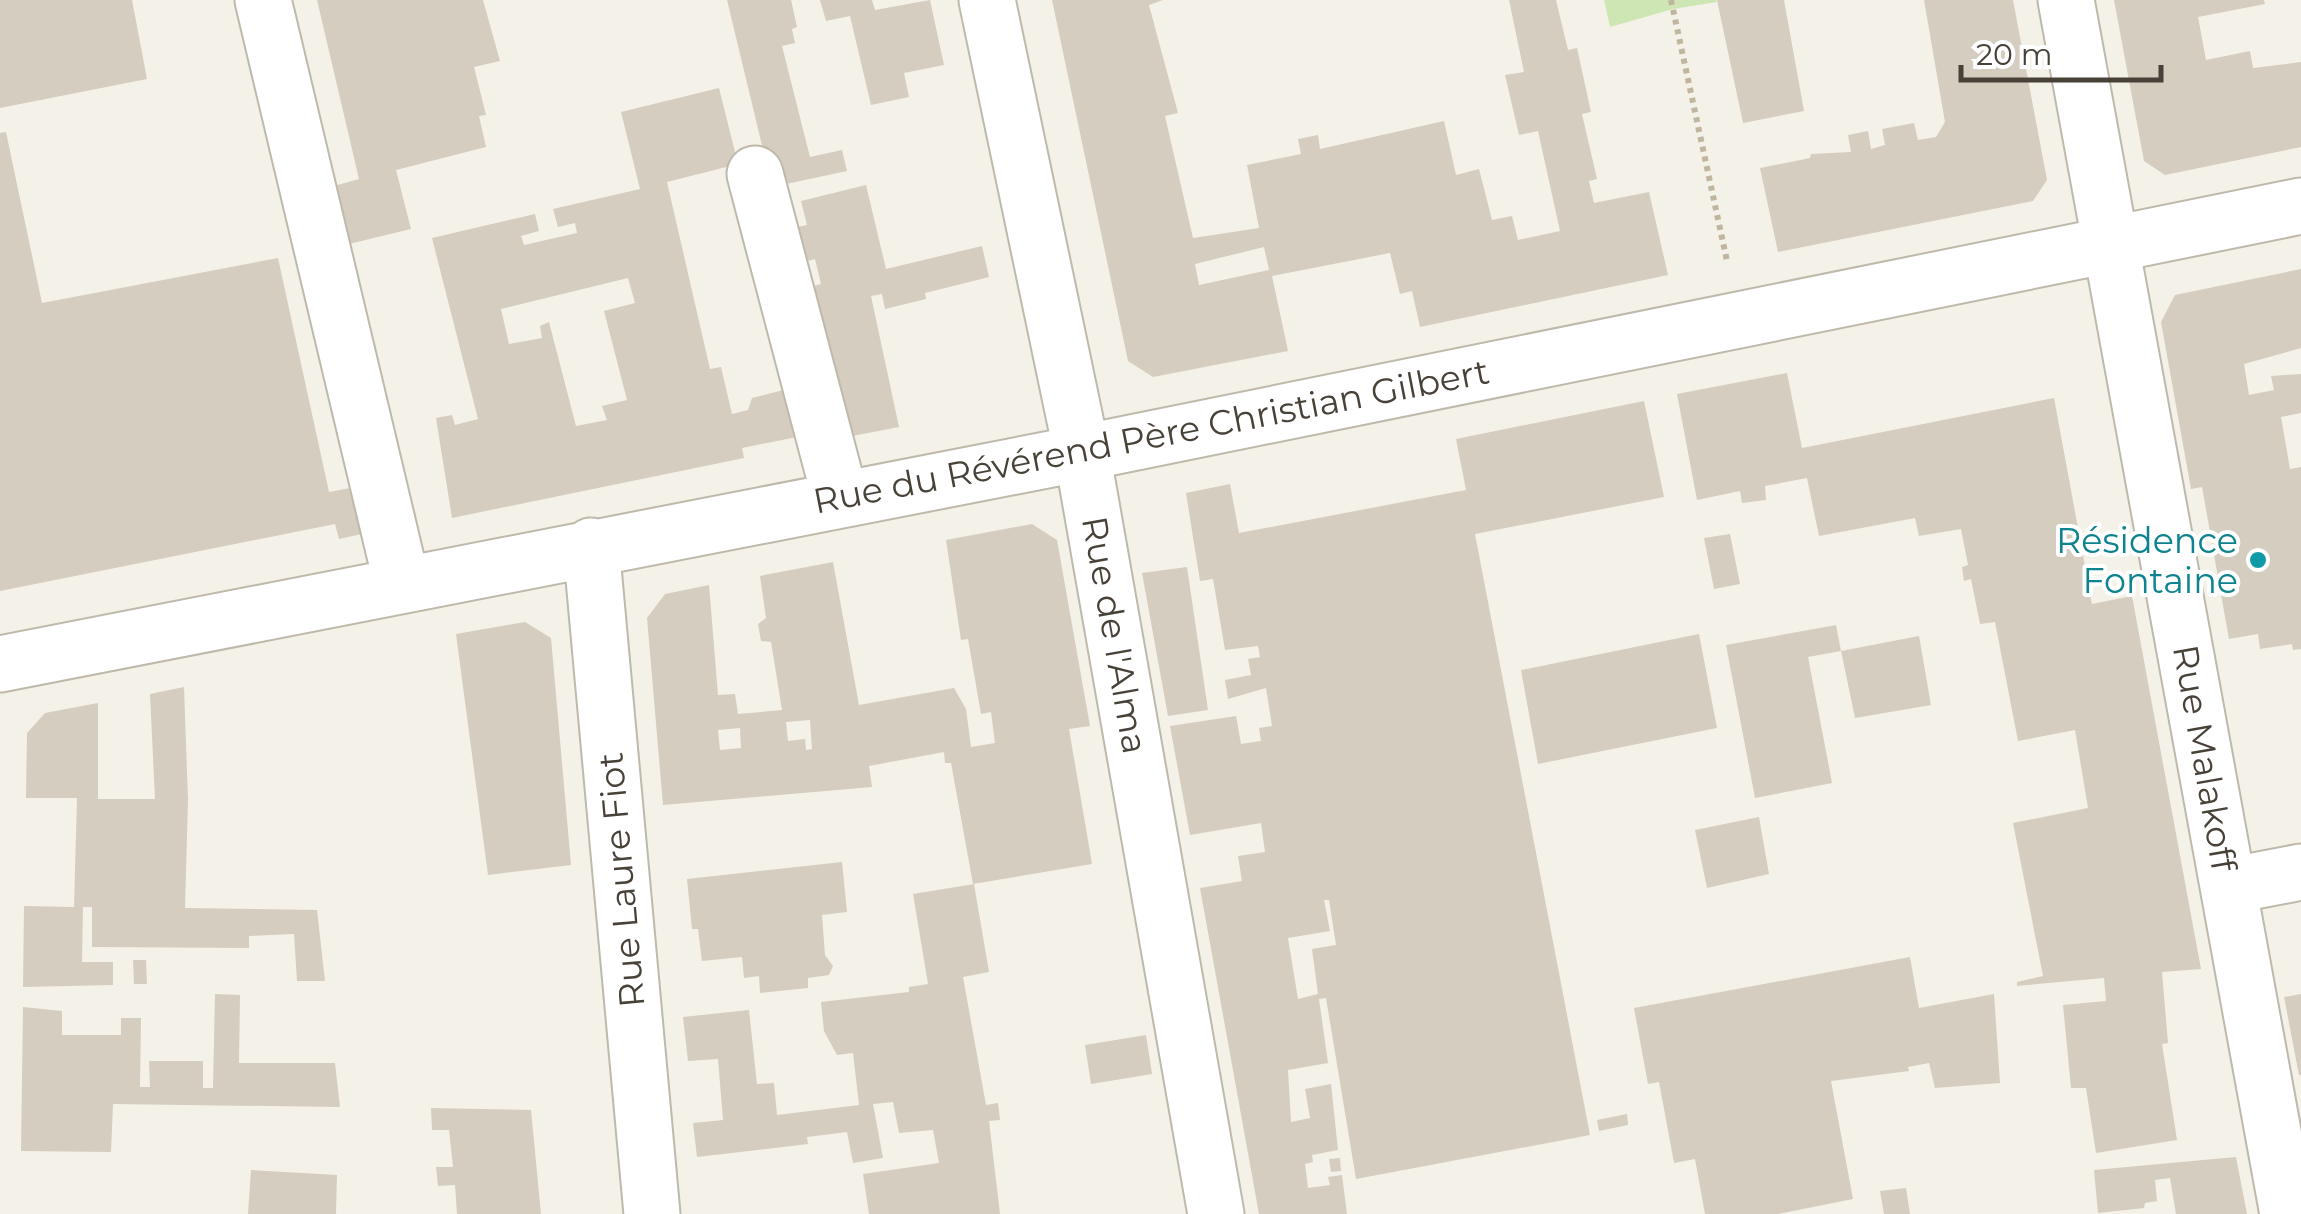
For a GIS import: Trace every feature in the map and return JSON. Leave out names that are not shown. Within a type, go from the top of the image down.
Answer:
[{"type":"street","points":[[263,0],[402,584]]},
{"type":"street","name":"Rue de l'Alma","points":[[987,0],[1082,453],[1216,1214]]},
{"type":"street","name":"Rue Malakoff","points":[[2066,0],[2288,1214]]},
{"type":"street","points":[[755,174],[840,497]]},
{"type":"street","name":"Rue du Révérend Père Christian Gilbert","points":[[0,664],[840,497],[1082,453],[2050,260],[2112,243],[2301,206]]},
{"type":"street","name":"Rue Laure Fiot","points":[[591,546],[652,1214]]},
{"type":"street","points":[[2228,886],[2301,872]]},
{"type":"path","points":[[1671,0],[1740,320]]},
{"type":"green space","points":[[1604,0],[1717,2],[1673,9],[1610,27]]},
{"type":"building","points":[[0,0],[132,0],[147,79],[0,108]]},
{"type":"building","points":[[317,0],[483,0],[500,61],[474,67],[486,115],[479,116],[486,147],[396,170],[411,229],[349,244],[334,186],[359,179]]},
{"type":"building","points":[[727,0],[791,0],[797,27],[792,29],[795,43],[782,46],[810,157],[842,150],[847,171],[772,187]]},
{"type":"building","points":[[820,0],[872,0],[875,10],[930,0],[944,65],[904,73],[909,97],[871,105],[850,16],[826,21]]},
{"type":"building","points":[[1052,0],[1163,0],[1149,5],[1178,113],[1165,116],[1193,238],[1259,228],[1247,165],[1301,154],[1298,139],[1318,135],[1320,149],[1444,121],[1456,175],[1479,169],[1492,220],[1512,216],[1518,240],[1560,231],[1538,131],[1519,135],[1505,75],[1524,72],[1509,0],[1556,0],[1568,50],[1577,48],[1591,112],[1582,114],[1597,179],[1589,181],[1594,203],[1649,192],[1668,275],[1420,327],[1412,291],[1400,294],[1390,253],[1272,276],[1288,351],[1153,377],[1128,361]],"holes":[[[1264,247],[1269,270],[1199,285],[1195,264]]]},
{"type":"building","points":[[1717,0],[1784,0],[1804,111],[1743,123]]},
{"type":"building","points":[[1924,0],[2013,0],[2047,180],[2033,201],[1778,252],[1760,168],[1810,158],[1811,154],[1851,152],[1848,135],[1868,131],[1871,149],[1885,145],[1882,129],[1914,123],[1918,140],[1936,137],[1945,122]]},
{"type":"building","points":[[2114,0],[2264,0],[2265,4],[2198,17],[2206,60],[2250,51],[2253,68],[2301,62],[2301,147],[2165,175],[2144,161]]},
{"type":"building","points":[[719,88],[738,164],[667,182],[710,369],[721,367],[732,414],[748,410],[752,398],[795,387],[807,435],[742,448],[744,458],[452,518],[436,418],[452,415],[455,425],[478,419],[432,238],[535,214],[539,231],[521,236],[524,245],[577,233],[575,223],[558,227],[553,209],[640,189],[621,112]],"holes":[[[628,278],[635,303],[604,311],[627,400],[602,406],[607,420],[576,426],[549,322],[540,326],[542,338],[509,344],[501,309]]]},
{"type":"building","points":[[6,132],[42,303],[278,258],[329,492],[361,486],[371,532],[339,539],[335,524],[0,591],[0,133]]},
{"type":"building","points":[[866,185],[886,269],[982,246],[989,277],[925,293],[926,299],[885,309],[882,294],[871,296],[899,427],[837,439],[799,290],[821,284],[815,259],[793,265],[797,227],[807,225],[801,201]]},
{"type":"building","points":[[2301,269],[2301,348],[2244,364],[2249,395],[2274,390],[2271,376],[2301,374],[2301,413],[2281,417],[2290,469],[2301,467],[2301,649],[2293,650],[2292,644],[2260,649],[2258,634],[2229,639],[2202,487],[2191,489],[2161,322],[2175,295]]},
{"type":"building","points":[[1787,373],[1802,448],[2054,398],[2092,604],[2132,596],[2201,969],[2162,972],[2168,1043],[2162,1044],[2177,1140],[2096,1153],[2086,1088],[2071,1088],[2063,1005],[2106,1001],[2104,978],[2017,986],[2017,982],[2043,976],[2013,823],[2088,808],[2075,730],[2018,741],[1995,622],[1980,624],[1971,579],[1964,581],[1962,567],[1968,565],[1961,529],[1919,536],[1915,518],[1819,536],[1807,478],[1765,486],[1766,500],[1742,503],[1740,491],[1697,500],[1677,394]]},
{"type":"building","points":[[1644,401],[1664,497],[1475,534],[1590,1135],[1356,1179],[1326,998],[1319,999],[1328,1063],[1288,1070],[1291,1122],[1310,1118],[1305,1089],[1331,1084],[1338,1150],[1312,1155],[1313,1162],[1305,1164],[1308,1188],[1330,1185],[1328,1177],[1342,1175],[1347,1214],[1259,1214],[1200,888],[1242,881],[1238,856],[1265,852],[1261,823],[1190,835],[1170,726],[1236,716],[1241,744],[1261,741],[1259,728],[1272,726],[1266,688],[1228,699],[1225,680],[1251,675],[1248,659],[1260,657],[1258,646],[1225,650],[1213,579],[1200,581],[1186,493],[1230,484],[1239,533],[1466,490],[1456,439]],"holes":[[[1324,900],[1329,900],[1336,945],[1312,949],[1318,994],[1298,999],[1288,938],[1330,931]]]},
{"type":"building","points":[[1032,524],[1057,540],[1090,726],[1069,729],[1092,864],[973,884],[951,763],[945,763],[944,752],[869,766],[872,787],[663,805],[647,618],[665,594],[709,585],[718,695],[735,694],[738,714],[782,710],[771,642],[761,641],[758,624],[766,618],[760,576],[833,562],[859,705],[954,688],[966,709],[971,747],[995,743],[991,712],[981,714],[968,639],[961,640],[946,540]],"holes":[[[810,720],[812,749],[806,750],[805,739],[788,741],[786,722]],[[740,728],[741,748],[720,750],[718,730]]]},
{"type":"building","points":[[1730,534],[1740,584],[1714,589],[1704,538]]},
{"type":"building","points":[[1187,567],[1208,710],[1168,716],[1142,573]]},
{"type":"building","points":[[525,622],[551,638],[571,865],[488,875],[456,634]]},
{"type":"building","points":[[1836,625],[1841,651],[1808,657],[1832,783],[1755,798],[1726,645]]},
{"type":"building","points":[[1699,634],[1717,728],[1538,764],[1521,670]]},
{"type":"building","points":[[1919,636],[1931,705],[1855,718],[1841,651]]},
{"type":"building","points":[[184,687],[188,800],[185,908],[317,910],[325,981],[297,981],[294,934],[249,936],[249,948],[92,947],[92,907],[83,907],[82,962],[113,962],[113,985],[23,987],[24,906],[74,907],[77,798],[26,798],[27,733],[45,713],[98,703],[98,799],[155,799],[150,694]]},
{"type":"building","points":[[1759,817],[1769,874],[1707,888],[1695,830]]},
{"type":"building","points":[[842,862],[847,912],[822,915],[825,955],[833,966],[829,975],[808,978],[808,988],[760,993],[759,976],[744,978],[742,957],[702,961],[698,929],[692,929],[687,879]]},
{"type":"building","points":[[974,884],[989,972],[963,977],[986,1105],[998,1103],[1000,1120],[989,1121],[1000,1214],[869,1214],[863,1174],[939,1163],[933,1130],[899,1133],[893,1102],[873,1104],[883,1158],[853,1163],[847,1132],[807,1137],[808,1144],[697,1157],[693,1123],[723,1120],[718,1059],[688,1061],[683,1017],[749,1010],[757,1084],[774,1083],[777,1115],[859,1105],[853,1053],[837,1055],[824,1031],[821,1002],[909,992],[909,987],[928,984],[913,894]]},
{"type":"building","points":[[1910,957],[1919,1008],[1994,994],[2000,1083],[1935,1088],[1929,1063],[1908,1067],[1909,1071],[1831,1081],[1853,1199],[1778,1214],[1705,1214],[1695,1159],[1674,1163],[1659,1082],[1648,1084],[1634,1008]]},
{"type":"building","points":[[133,960],[146,960],[147,984],[134,984]]},
{"type":"building","points":[[215,994],[240,995],[239,1063],[335,1063],[340,1107],[113,1104],[111,1152],[21,1151],[23,1007],[62,1011],[62,1035],[121,1035],[121,1018],[141,1018],[140,1087],[150,1087],[149,1061],[203,1061],[203,1088],[213,1088]]},
{"type":"building","points":[[2301,994],[2301,1075],[2299,1075],[2284,997]]},
{"type":"building","points":[[1146,1035],[1152,1074],[1091,1084],[1085,1045]]},
{"type":"building","points":[[431,1108],[531,1110],[541,1214],[457,1214],[455,1185],[438,1186],[436,1167],[453,1167],[449,1130],[432,1130]]},
{"type":"building","points":[[1627,1114],[1628,1125],[1599,1131],[1597,1120]]},
{"type":"building","points":[[2236,1157],[2247,1214],[2176,1214],[2170,1178],[2155,1180],[2157,1201],[2145,1203],[2144,1208],[2098,1213],[2094,1170]]},
{"type":"building","points":[[1340,1158],[1341,1171],[1331,1172],[1329,1159]]},
{"type":"building","points":[[251,1170],[337,1175],[336,1214],[248,1214]]},
{"type":"building","points":[[1906,1188],[1910,1214],[1884,1214],[1880,1191]]},
{"type":"place","name":"Résidence Fontaine","points":[[2258,560]]}]
